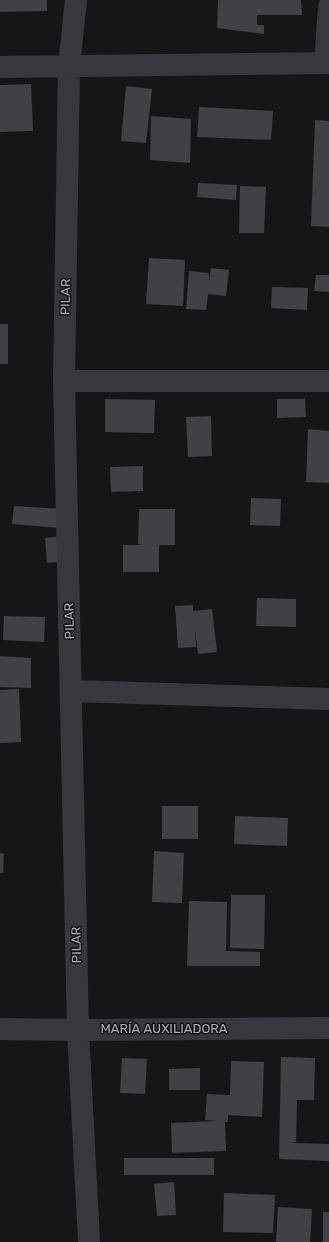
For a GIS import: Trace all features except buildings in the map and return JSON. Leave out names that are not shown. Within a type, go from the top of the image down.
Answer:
[{"type":"street","name":"PILAR","points":[[76,0],[69,66],[64,382],[72,691],[78,1030],[89,1242]]},
{"type":"street","points":[[0,67],[327,63],[329,7]]},
{"type":"street","points":[[64,382],[329,381]]},
{"type":"street","points":[[72,691],[329,699]]},
{"type":"street","name":"MARÍA AUXILIADORA","points":[[0,1029],[78,1030],[329,1028]]}]
